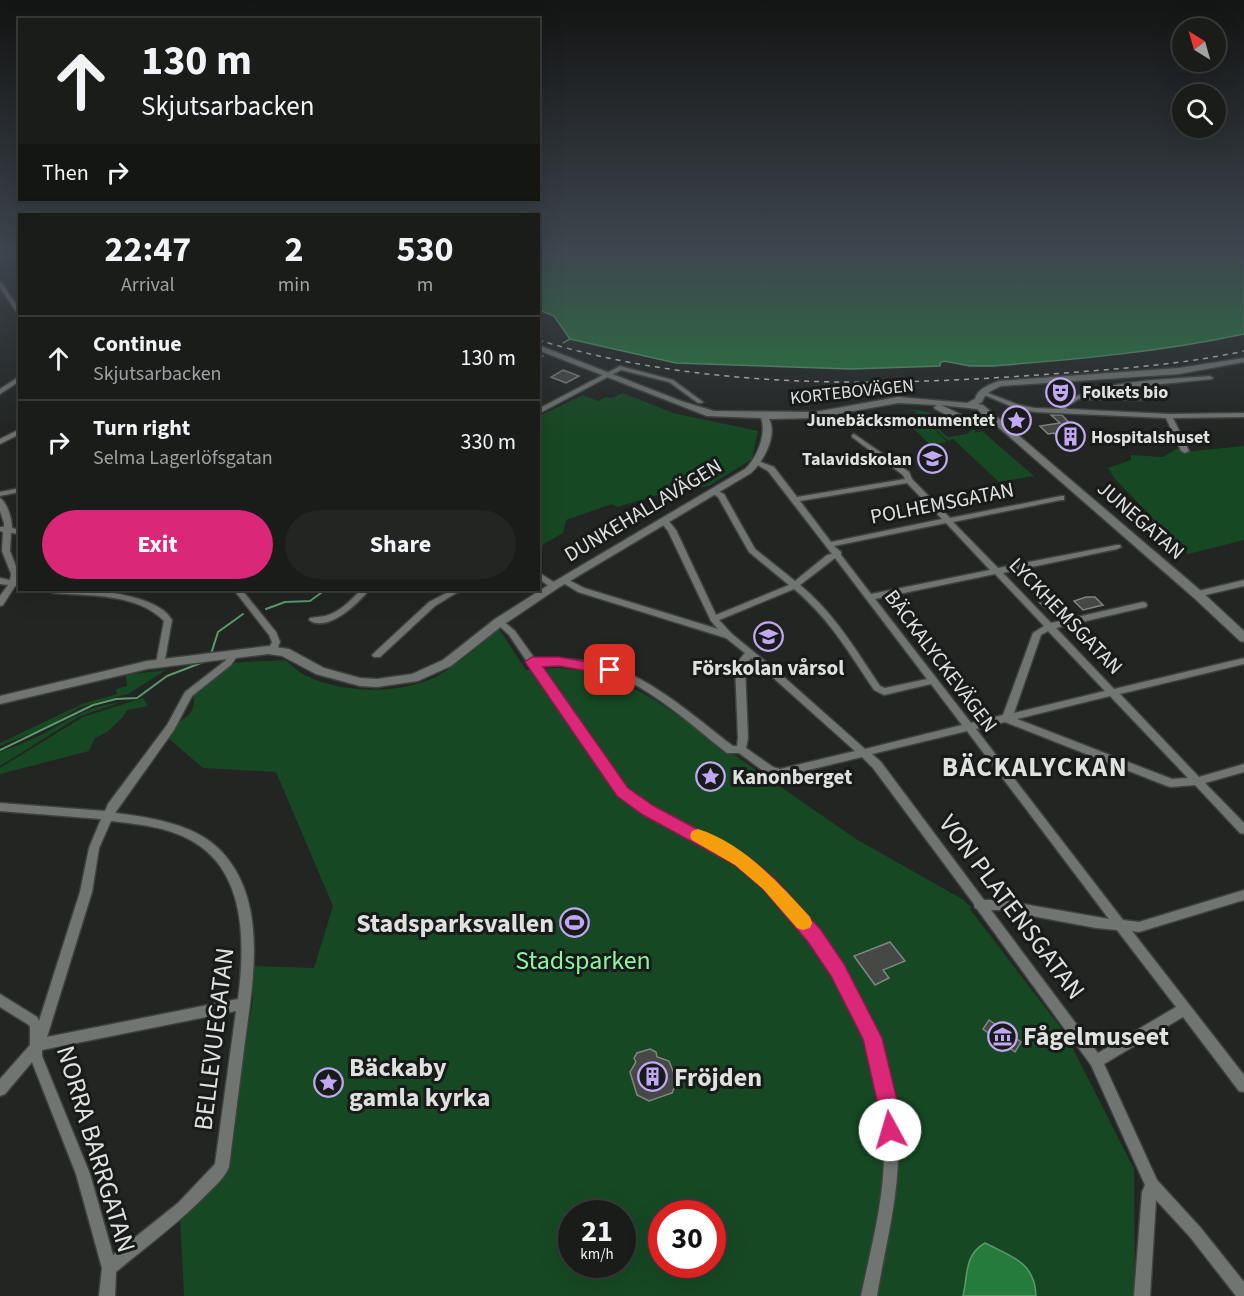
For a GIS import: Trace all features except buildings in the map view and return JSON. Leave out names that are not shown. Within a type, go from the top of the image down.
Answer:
[{"type":"street","name":"KORTEBOVÄGEN","points":[[540,348],[710,414],[731,418],[823,419],[905,404],[937,407],[953,413],[962,420],[975,422]]},
{"type":"street","points":[[928,401],[961,401],[984,395],[1012,383],[1179,371],[1244,360]]},
{"type":"street","points":[[540,411],[620,368],[671,381],[700,402]]},
{"type":"street","points":[[1064,411],[1063,406],[1076,397],[1106,388],[1210,378]]},
{"type":"street","points":[[0,392],[18,379]]},
{"type":"street","points":[[953,413],[954,408],[979,400],[984,395]]},
{"type":"street","points":[[984,395],[1025,409],[1169,416],[1244,415]]},
{"type":"street","points":[[975,422],[983,420],[986,413],[984,395]]},
{"type":"street","points":[[1076,397],[1144,398]]},
{"type":"street","name":"KORTEBOVÄGEN","points":[[710,414],[765,419],[826,414],[898,400],[965,405],[986,413]]},
{"type":"street","name":"JUNEGATAN","points":[[986,413],[1197,594],[1244,638]]},
{"type":"street","points":[[1169,416],[1185,451]]},
{"type":"street","points":[[758,463],[763,453],[766,434],[765,419]]},
{"type":"street","points":[[766,434],[775,425],[794,420]]},
{"type":"street","name":"JUNEGATAN","points":[[975,422],[1011,434]]},
{"type":"street","points":[[0,442],[18,432]]},
{"type":"street","name":"LYCKHEMSGATAN","points":[[854,436],[905,472],[909,480],[1244,830]]},
{"type":"street","name":"DUNKEHALLAVÄGEN","points":[[0,700],[116,671],[161,663],[273,650],[297,657],[339,678],[360,682],[398,681],[414,678],[447,663],[499,622],[559,583],[758,463]]},
{"type":"street","name":"BÄCKALYCKEVÄGEN","points":[[758,463],[771,469],[831,544],[932,681],[1244,1086]]},
{"type":"street","points":[[795,500],[909,480]]},
{"type":"street","points":[[0,494],[18,490]]},
{"type":"street","points":[[713,491],[721,496],[752,549],[814,601],[837,628],[877,688],[884,692],[932,681]]},
{"type":"street","name":"POLHEMSGATAN","points":[[831,544],[1061,498]]},
{"type":"street","points":[[0,500],[8,523],[4,530],[6,551],[16,583],[0,603]]},
{"type":"street","name":"VON PLATENSGATAN","points":[[664,521],[672,530],[714,619],[729,636],[865,752],[877,765],[1096,1062],[1152,1185],[1195,1232],[1244,1294]]},
{"type":"street","points":[[870,597],[1117,547]]},
{"type":"street","points":[[714,619],[795,585],[830,556],[838,555]]},
{"type":"street","points":[[540,575],[580,590],[729,636]]},
{"type":"street","points":[[0,581],[16,583]]},
{"type":"street","points":[[1197,594],[1244,583]]},
{"type":"street","points":[[61,591],[138,602],[153,606],[163,613],[168,620],[161,663]]},
{"type":"street","points":[[239,591],[273,634],[276,642],[273,650]]},
{"type":"street","points":[[314,620],[320,621],[342,612],[364,591]]},
{"type":"street","points":[[376,655],[432,604],[455,591]]},
{"type":"street","points":[[1007,719],[1034,636],[1051,626],[1143,605]]},
{"type":"street","points":[[499,622],[512,633],[622,792],[649,811],[741,860],[769,884],[812,933],[837,970],[862,1015],[874,1046],[887,1100],[891,1150],[869,1296]]},
{"type":"street","points":[[741,749],[743,738],[740,665],[750,652]]},
{"type":"street","points":[[0,1089],[38,1046],[59,971],[86,892],[94,848],[108,816],[171,727],[188,694],[228,663],[226,656]]},
{"type":"street","points":[[532,662],[559,662],[610,670],[658,696],[731,750],[741,749],[771,770],[780,773],[1242,661]]},
{"type":"street","points":[[1007,719],[1166,782],[1179,784],[1244,768]]},
{"type":"street","name":"BELLEVUEGATAN","points":[[0,807],[108,816],[163,824],[181,830],[209,846],[222,859],[232,873],[245,909],[249,939],[244,1004],[222,1167],[211,1181],[185,1205],[109,1268]]},
{"type":"street","points":[[979,904],[1000,905],[1120,926],[1139,927],[1244,895]]},
{"type":"street","name":"NORRA BARRGATAN","points":[[0,999],[33,1021],[36,1027],[38,1046],[36,1056],[83,1174],[109,1268],[107,1296]]},
{"type":"street","points":[[38,1046],[244,1004]]},
{"type":"street","points":[[1096,1062],[1184,1010]]},
{"type":"street","points":[[1143,1296],[1149,1192],[1152,1185]]},
{"type":"green space","points":[[623,393],[673,413],[758,431],[752,459],[709,486],[669,492],[617,507],[612,504],[566,520],[563,533],[540,546],[540,416],[583,395],[598,401],[606,397],[612,398]]},
{"type":"green space","points":[[900,410],[923,411],[934,414],[944,421],[933,424],[948,437],[967,434],[972,430],[975,430],[975,433],[982,431],[1034,476],[999,482],[953,439],[948,441],[924,419],[947,442],[930,445],[905,420],[921,417],[914,412],[918,411]]},
{"type":"green space","points":[[1244,446],[1244,540],[1188,554],[1115,479],[1108,468],[1131,460],[1131,455],[1163,457],[1178,448],[1184,452]]},
{"type":"green space","name":"Stadsparken","points":[[499,629],[526,670],[559,668],[605,673],[655,700],[856,839],[962,899],[972,908],[969,908],[1065,1033],[1134,1169],[1135,1296],[184,1296],[180,1219],[225,1175],[253,1000],[253,966],[314,968],[333,906],[276,772],[203,768],[168,738],[176,725],[193,710],[193,694],[231,663],[285,660],[301,673],[322,682],[374,690],[393,689],[427,681],[463,658]]},
{"type":"green space","points":[[166,670],[128,694],[80,707],[49,726],[0,746],[0,743],[82,704],[117,694],[116,689],[127,686],[126,675]]},
{"type":"green space","points":[[143,698],[148,706],[127,710],[107,732],[95,738],[89,751],[0,774],[0,768],[83,717]]},
{"type":"green space","points":[[119,703],[80,716],[0,766],[2,751],[37,737],[76,715],[97,707]]},
{"type":"shaded area","points":[[550,314],[1244,314],[1244,334],[1088,358],[993,366],[970,366],[944,361],[940,363],[940,366],[851,369],[676,363],[570,339],[554,316]]},
{"type":"shaded area","points":[[985,1243],[1013,1257],[1027,1268],[1035,1285],[1036,1296],[963,1296],[970,1260],[973,1253]]},
{"type":"waterway","points":[[563,343],[570,339]]},
{"type":"waterway","points":[[266,609],[285,602],[310,601],[324,591]]},
{"type":"waterway","points":[[211,654],[218,632],[243,614]]},
{"type":"waterway","points":[[0,750],[93,705],[116,699],[137,698],[167,676],[206,661]]},
{"type":"railway","points":[[540,341],[601,356],[664,368],[792,381],[857,382],[986,378],[1100,370],[1172,363],[1244,351]]},
{"type":"slow traffic","points":[[698,836],[741,860],[769,884],[803,923]]},
{"type":"place","name":"Folkets bio","points":[[1061,392]]},
{"type":"place","name":"Junebäcksmonumentet","points":[[1016,420]]},
{"type":"place","name":"Hospitalshuset","points":[[1070,437]]},
{"type":"place","name":"Talavidskolan","points":[[933,459]]},
{"type":"place","name":"Förskolan vårsol","points":[[768,637]]},
{"type":"place","name":"Kanonberget","points":[[711,777]]},
{"type":"place","name":"Stadsparksvallen","points":[[575,923]]},
{"type":"place","name":"Fågelmuseet","points":[[1002,1036]]},
{"type":"place","name":"Fröjden","points":[[653,1077]]},
{"type":"place","name":"Bäckaby gamla kyrka","points":[[328,1082]]},
{"type":"district","name":"BÄCKALYCKAN","points":[[1035,767]]},
{"type":"route","points":[[610,670],[582,664],[532,662],[622,792],[649,811],[741,860],[769,884],[815,936],[837,970],[872,1038],[887,1100],[890,1130]]}]
